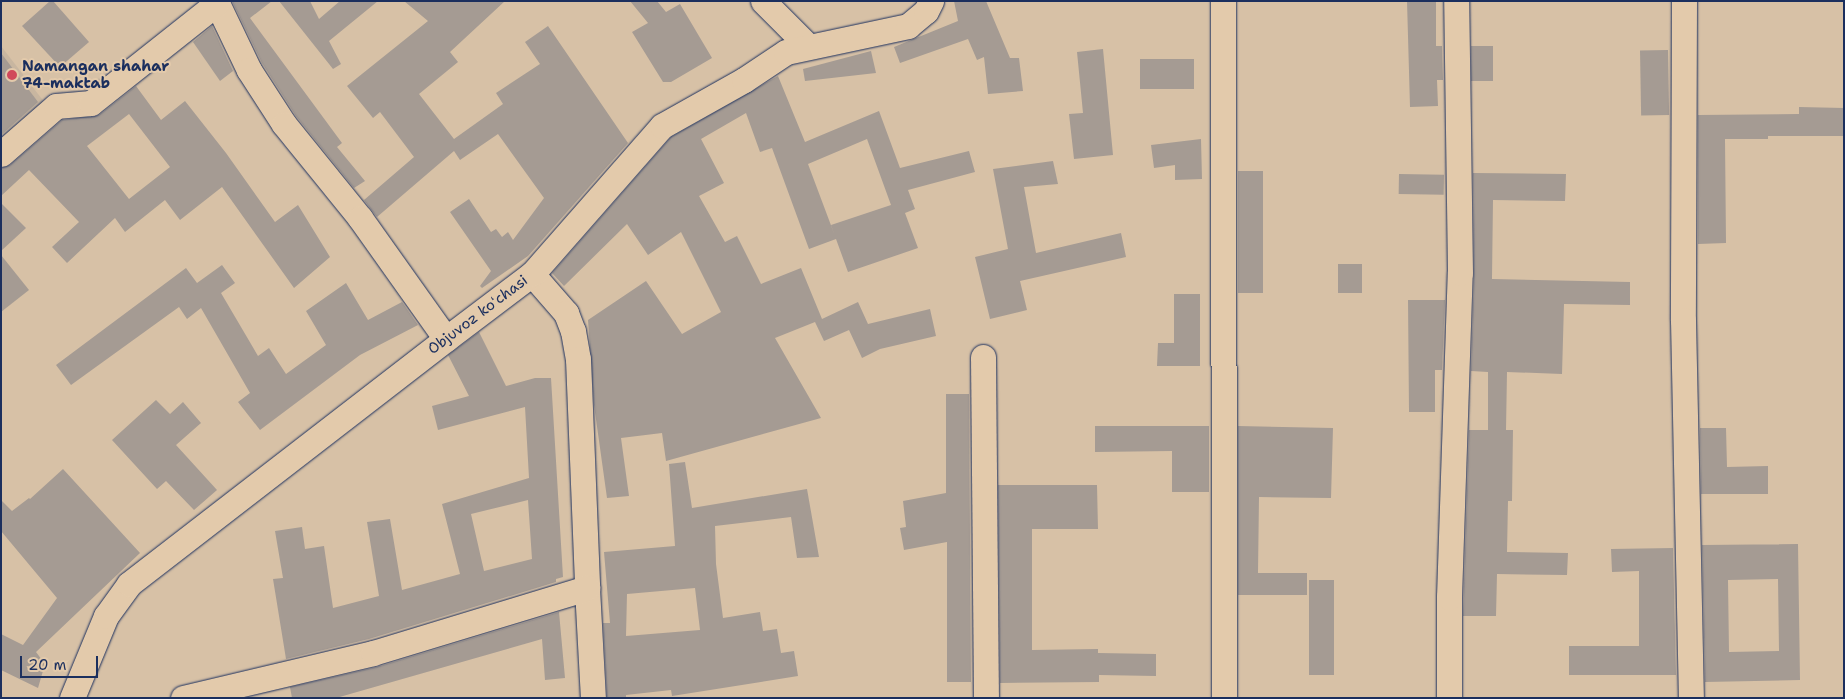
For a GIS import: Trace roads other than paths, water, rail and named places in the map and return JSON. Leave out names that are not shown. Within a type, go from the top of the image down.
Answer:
[{"type":"street","points":[[764,1],[808,46]]},
{"type":"street","name":"Objuvoz koʻchasi","points":[[72,698],[106,616],[130,584],[446,338],[532,274],[662,126],[744,80],[786,52],[908,26],[926,11],[930,1]]},
{"type":"street","points":[[1223,1],[1224,698]]},
{"type":"street","points":[[1450,698],[1448,597],[1460,273],[1456,1]]},
{"type":"street","points":[[1684,1],[1683,320],[1691,698]]},
{"type":"street","points":[[1,154],[56,106],[91,103],[217,2],[249,70],[284,124],[360,218],[446,338]]},
{"type":"street","points":[[532,274],[566,314],[573,331],[578,359],[586,588],[594,698]]},
{"type":"street","points":[[983,357],[986,698]]},
{"type":"street","points":[[184,698],[373,653],[586,588]]},
{"type":"place","name":"Namangan shahar 74-maktab","points":[[12,75]]}]
